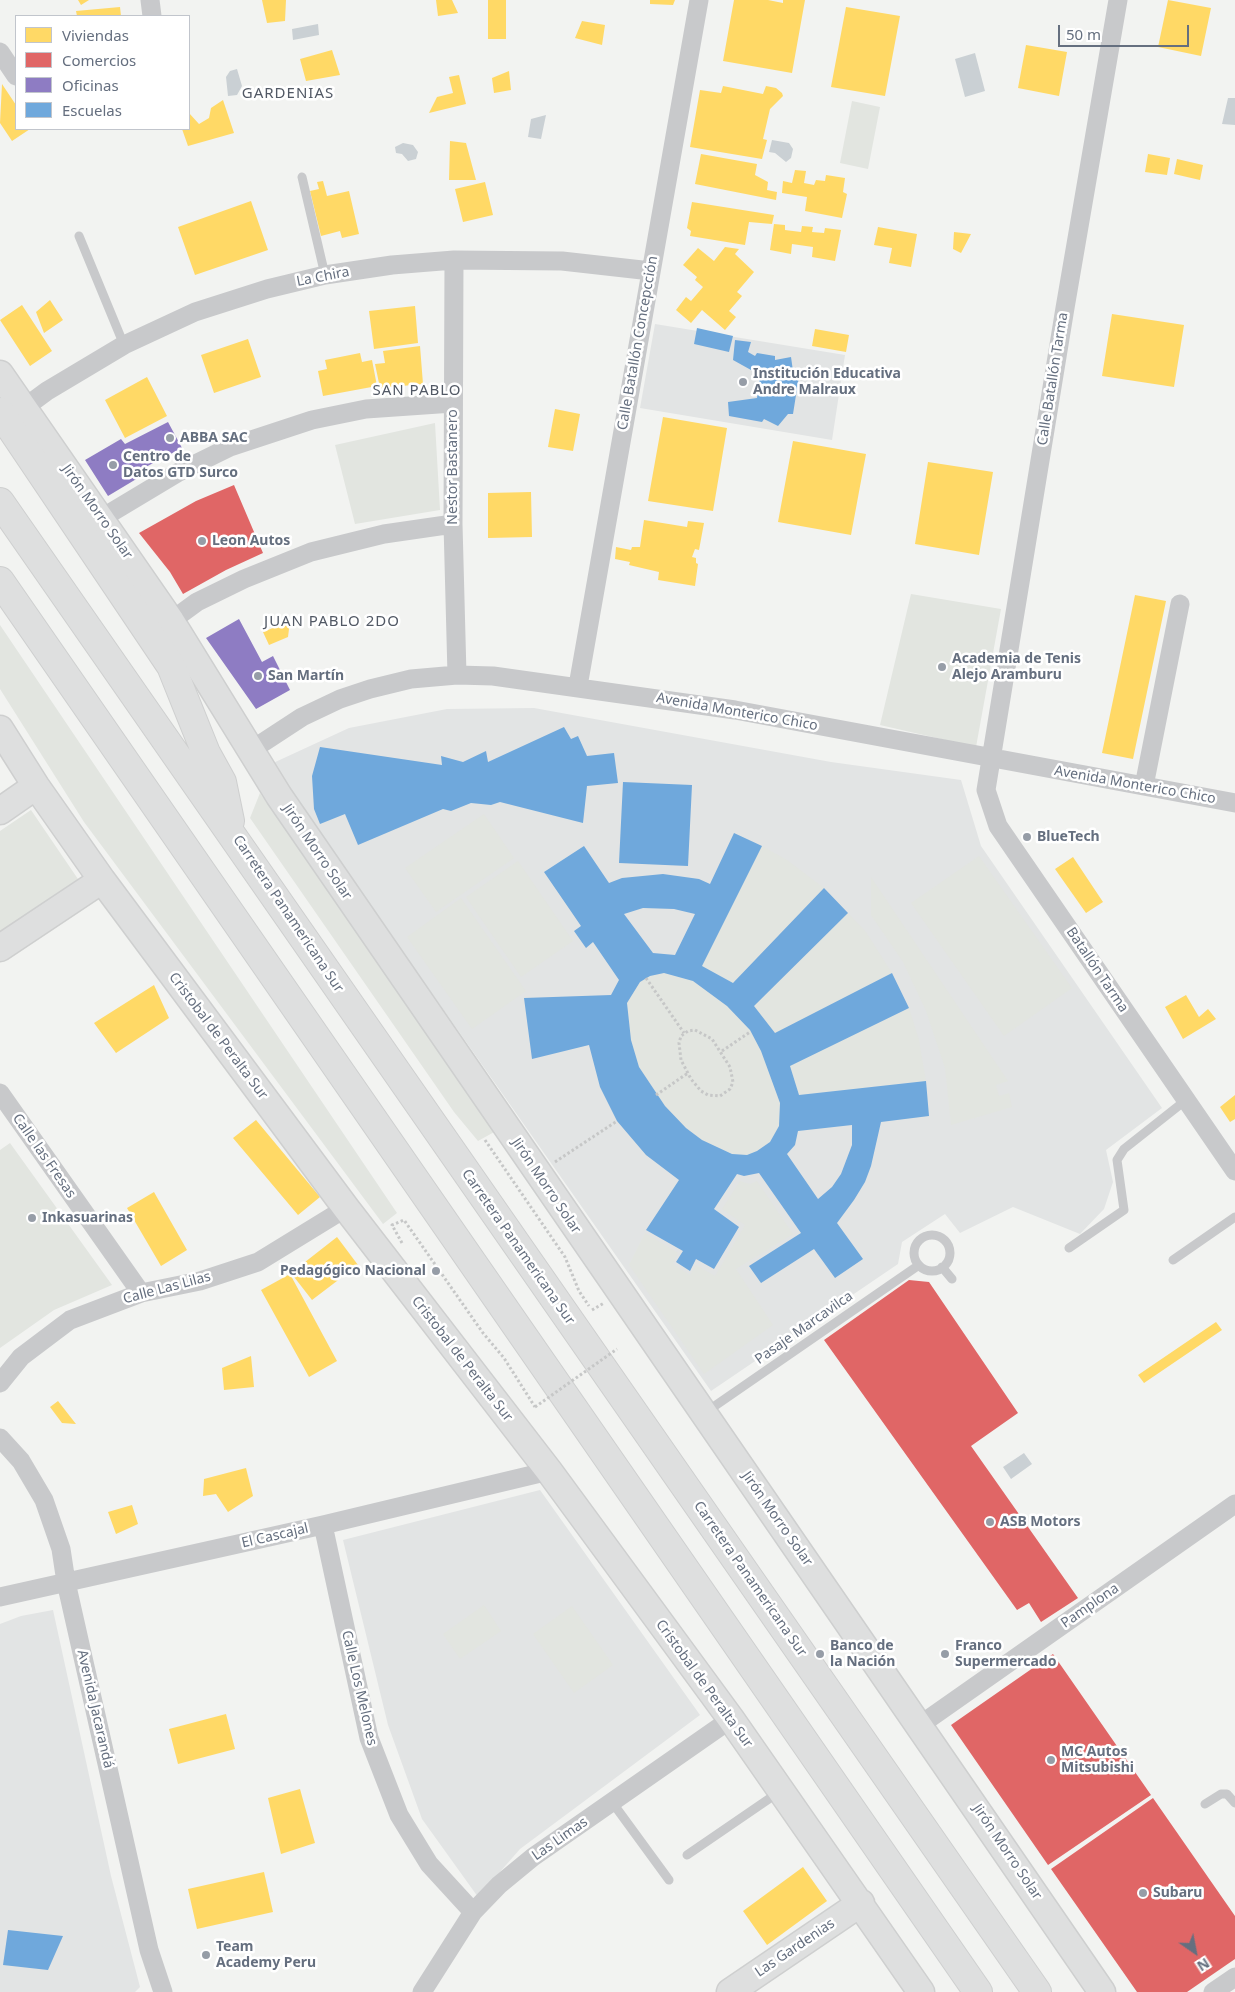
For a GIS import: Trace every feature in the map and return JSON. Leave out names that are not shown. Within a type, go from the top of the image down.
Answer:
[{"type":"highway","points":[[12,410],[171,666],[206,753],[222,782],[232,833]]},
{"type":"highway","name":"Carretera Panamericana Sur","points":[[0,502],[1038,1992]]},
{"type":"highway","points":[[0,580],[978,1992]]},
{"type":"street","points":[[150,0],[152,15]]},
{"type":"street","name":"Calle Batallón Concepcción","points":[[578,686],[699,0]]},
{"type":"street","name":"Calle Batallón Tarma","points":[[990,759],[1118,0]]},
{"type":"street","points":[[0,52],[15,74]]},
{"type":"street","name":"La Chira","points":[[12,410],[48,391],[124,345],[196,312],[268,288],[325,275],[392,265],[454,260],[562,261],[650,271]]},
{"type":"street","name":"Nestor Bastanero","points":[[454,260],[453,524],[457,675]]},
{"type":"street","name":"Jirón Morro Solar","points":[[0,374],[12,410],[102,518],[172,621],[250,751],[1102,1992]]},
{"type":"street","points":[[102,518],[177,472],[230,447],[312,420],[366,409],[453,403]]},
{"type":"street","points":[[172,621],[197,602],[244,579],[312,552],[384,534],[453,524]]},
{"type":"street","points":[[1144,786],[1180,604]]},
{"type":"street","name":"Avenida Monterico Chico","points":[[250,751],[302,717],[340,699],[370,689],[411,680],[457,675],[493,676],[578,686],[735,710],[990,759],[1235,803]]},
{"type":"street","name":"Cristobal de Peralta Sur","points":[[0,729],[36,786],[102,880],[346,1208],[549,1471],[731,1719],[921,1992]]},
{"type":"street","name":"Batallón Tarma","points":[[990,759],[986,790],[998,826],[1235,1171]]},
{"type":"street","points":[[0,811],[36,786]]},
{"type":"street","points":[[0,948],[102,880]]},
{"type":"street","name":"Calle las Fresas","points":[[0,1094],[141,1293]]},
{"type":"street","name":"Calle Las Lilas","points":[[0,1383],[21,1357],[70,1320],[141,1293],[200,1281],[258,1262],[346,1208]]},
{"type":"street","name":"Avenida Jacarandá","points":[[0,1438],[21,1461],[44,1500],[61,1549],[66,1582],[149,1950],[163,1992]]},
{"type":"street","name":"El Cascajal","points":[[0,1597],[323,1526],[549,1471]]},
{"type":"street","name":"Pamplona","points":[[920,1725],[1235,1504]]},
{"type":"street","name":"Calle Los Melones","points":[[323,1526],[372,1746],[399,1815],[429,1864],[473,1912]]},
{"type":"street","name":"Las Limas","points":[[422,1992],[473,1912],[499,1885],[532,1857],[731,1719]]},
{"type":"street","name":"Las Gardenias","points":[[730,1992],[860,1904]]},
{"type":"street","points":[[1213,1992],[1235,1977]]},
{"type":"lane","points":[[302,177],[325,275]]},
{"type":"lane","points":[[80,236],[124,345]]},
{"type":"lane","points":[[1069,1248],[1124,1210],[1117,1160],[1124,1149],[1186,1100]]},
{"type":"lane","points":[[1173,1260],[1235,1217]]},
{"type":"lane","points":[[935,1234],[941,1237],[949,1246],[949,1258],[942,1267],[930,1271],[919,1266],[913,1254],[914,1247],[922,1237],[935,1234]]},
{"type":"lane","name":"Pasaje Marcavilca","points":[[704,1413],[919,1266]]},
{"type":"lane","points":[[942,1267],[952,1278]]},
{"type":"lane","points":[[687,1855],[781,1791]]},
{"type":"lane","points":[[1206,1804],[1221,1794],[1227,1794],[1235,1803]]},
{"type":"lane","points":[[612,1802],[669,1880]]},
{"type":"path","points":[[646,978],[684,1033]]},
{"type":"path","points":[[695,1030],[703,1033],[712,1039],[721,1051],[732,1074],[733,1082],[726,1094],[720,1096],[708,1095],[701,1091],[688,1073],[679,1052],[679,1043],[684,1033],[695,1030]]},
{"type":"path","points":[[721,1051],[750,1032]]},
{"type":"path","points":[[656,1095],[688,1073]]},
{"type":"path","points":[[550,1166],[617,1121]]},
{"type":"path","points":[[485,1140],[565,1258],[579,1291],[592,1310]]},
{"type":"path","points":[[392,1225],[404,1220],[482,1333],[504,1358],[535,1407],[617,1349]]},
{"type":"shaded area","points":[[318,24],[319,35],[293,40],[292,29]]},
{"type":"shaded area","points":[[975,53],[985,91],[965,97],[955,59]]},
{"type":"shaded area","points":[[237,69],[242,86],[237,95],[228,96],[226,77],[230,71]]},
{"type":"shaded area","points":[[1228,98],[1235,98],[1235,125],[1222,124]]},
{"type":"shaded area","points":[[852,101],[880,107],[868,169],[840,163]]},
{"type":"shaded area","points":[[546,115],[541,139],[528,137],[531,119]]},
{"type":"shaded area","points":[[772,140],[789,143],[793,149],[791,158],[786,162],[775,153],[769,152]]},
{"type":"shaded area","points":[[403,143],[413,145],[418,152],[416,159],[408,161],[402,154],[396,153],[395,147]]},
{"type":"shaded area","name":"Institución Educativa Andre Malraux","points":[[655,324],[845,355],[832,440],[640,408]]},
{"type":"shaded area","points":[[435,423],[440,510],[355,524],[335,445]]},
{"type":"shaded area","name":"Academia de Tenis Alejo Aramburu","points":[[911,594],[1001,609],[976,747],[880,725]]},
{"type":"shaded area","points":[[0,625],[397,1213],[383,1224],[84,822],[0,689]]},
{"type":"shaded area","points":[[534,708],[831,762],[961,780],[981,846],[1162,1108],[1106,1150],[1113,1182],[1104,1209],[1080,1234],[1013,1207],[960,1233],[945,1214],[902,1242],[898,1264],[711,1391],[271,764],[349,728],[447,709]]},
{"type":"shaded area","points":[[260,793],[496,1131],[478,1141],[454,1112],[250,818]]},
{"type":"shaded area","points":[[31,810],[80,882],[0,937],[0,831]]},
{"type":"shaded area","points":[[484,814],[514,858],[436,912],[405,868]]},
{"type":"shaded area","points":[[762,846],[787,860],[824,888],[733,983],[702,966]]},
{"type":"shaded area","points":[[979,856],[1072,988],[1004,1036],[911,903]]},
{"type":"shaded area","points":[[518,861],[573,941],[521,977],[466,897]]},
{"type":"shaded area","points":[[871,877],[1008,1081],[996,1085],[999,1096],[1009,1093],[1012,1107],[951,1125],[945,1068],[926,1011],[903,962],[871,915]]},
{"type":"shaded area","points":[[461,898],[526,991],[472,1029],[407,937]]},
{"type":"shaded area","points":[[848,913],[866,932],[892,973],[775,1033],[754,1006]]},
{"type":"shaded area","points":[[664,973],[693,981],[727,1006],[750,1030],[761,1051],[780,1103],[779,1126],[770,1142],[757,1151],[747,1155],[732,1154],[702,1140],[686,1128],[665,1106],[639,1067],[631,1040],[627,1003],[640,982],[650,976]]},
{"type":"shaded area","points":[[909,1008],[919,1040],[926,1081],[799,1095],[790,1066]]},
{"type":"shaded area","name":"Inkasuarinas","points":[[10,1143],[112,1285],[54,1310],[0,1348],[0,1150]]},
{"type":"shaded area","points":[[740,1181],[750,1184],[757,1181],[793,1234],[736,1269],[773,1325],[704,1374],[629,1265],[645,1233],[678,1253],[673,1264],[690,1275],[696,1265],[715,1276],[745,1225],[722,1209]]},
{"type":"shaded area","points":[[1024,1453],[1032,1464],[1011,1479],[1003,1467]]},
{"type":"shaded area","points":[[540,1490],[700,1715],[520,1849],[478,1897],[422,1819],[388,1725],[343,1540]]},
{"type":"shaded area","points":[[484,1605],[501,1631],[460,1659],[443,1634]]},
{"type":"shaded area","points":[[572,1606],[613,1665],[574,1693],[533,1634]]},
{"type":"shaded area","points":[[53,1610],[111,1876],[140,1987],[135,1992],[0,1992],[0,1624],[21,1616]]},
{"type":"building: Viviendas","points":[[78,0],[89,0],[81,5]]},
{"type":"building: Viviendas","points":[[262,0],[286,0],[285,21],[267,23]]},
{"type":"building: Viviendas","points":[[436,0],[452,0],[458,13],[438,16]]},
{"type":"building: Viviendas","points":[[488,0],[506,0],[506,39],[488,39]]},
{"type":"building: Viviendas","points":[[650,0],[675,0],[673,5],[650,4]]},
{"type":"building: Viviendas","points":[[734,0],[768,0],[783,3],[783,0],[805,0],[792,73],[723,61]]},
{"type":"building: Viviendas","points":[[1168,0],[1211,8],[1201,56],[1158,47]]},
{"type":"building: Viviendas","points":[[120,7],[121,15],[77,15],[76,11]]},
{"type":"building: Viviendas","points":[[846,7],[900,16],[885,96],[831,87]]},
{"type":"building: Viviendas","points":[[582,21],[605,25],[602,45],[575,38]]},
{"type":"building: Viviendas","points":[[1026,45],[1067,52],[1059,96],[1018,88]]},
{"type":"building: Viviendas","points":[[332,50],[340,75],[306,81],[300,59]]},
{"type":"building: Viviendas","points":[[509,71],[511,90],[494,93],[492,78]]},
{"type":"building: Viviendas","points":[[459,75],[466,104],[429,113],[437,97],[453,93],[449,77]]},
{"type":"building: Viviendas","points":[[2,84],[15,104],[15,130],[28,130],[12,141],[0,123]]},
{"type":"building: Viviendas","points":[[723,86],[763,94],[766,86],[776,88],[782,93],[783,96],[770,109],[763,139],[767,140],[762,159],[690,147],[700,90],[721,93]]},
{"type":"building: Viviendas","points":[[223,100],[234,133],[188,146],[182,130],[190,130],[190,114],[199,124],[209,118],[211,108]]},
{"type":"building: Viviendas","points":[[450,141],[466,143],[476,180],[449,180]]},
{"type":"building: Viviendas","points":[[701,154],[757,164],[755,175],[768,182],[767,190],[777,192],[776,200],[695,184]]},
{"type":"building: Viviendas","points":[[1148,154],[1170,158],[1167,175],[1145,172]]},
{"type":"building: Viviendas","points":[[1177,159],[1203,165],[1200,180],[1174,174]]},
{"type":"building: Viviendas","points":[[795,170],[806,171],[804,183],[814,185],[816,180],[825,181],[826,175],[845,178],[843,192],[847,194],[842,218],[805,211],[807,197],[782,193],[783,181],[792,183]]},
{"type":"building: Viviendas","points":[[323,181],[327,196],[349,191],[359,234],[342,238],[340,231],[321,236],[310,191],[319,189],[317,182]]},
{"type":"building: Viviendas","points":[[485,182],[493,215],[463,222],[455,189]]},
{"type":"building: Viviendas","points":[[251,201],[268,250],[195,275],[178,227]]},
{"type":"building: Viviendas","points":[[692,202],[774,215],[772,224],[749,222],[745,245],[690,236],[691,231],[687,228]]},
{"type":"building: Viviendas","points":[[774,224],[785,225],[785,230],[801,232],[802,226],[813,227],[812,232],[824,233],[825,228],[841,230],[835,261],[812,257],[813,247],[792,244],[791,254],[770,250]]},
{"type":"building: Viviendas","points":[[878,227],[917,234],[911,267],[889,263],[892,248],[874,245]]},
{"type":"building: Viviendas","points":[[954,232],[971,234],[961,253],[953,249]]},
{"type":"building: Viviendas","points":[[725,247],[739,249],[735,254],[754,272],[737,292],[742,296],[729,311],[736,317],[725,330],[702,310],[691,323],[676,310],[686,297],[691,301],[703,287],[695,280],[697,277],[683,265],[698,248],[714,261]]},
{"type":"building: Viviendas","points":[[50,300],[63,320],[44,333],[36,312]]},
{"type":"building: Viviendas","points":[[22,305],[52,351],[30,366],[0,320]]},
{"type":"building: Viviendas","points":[[415,306],[418,343],[374,349],[369,311]]},
{"type":"building: Viviendas","points":[[1112,314],[1184,325],[1174,387],[1102,376]]},
{"type":"building: Viviendas","points":[[815,329],[849,335],[846,352],[812,346]]},
{"type":"building: Viviendas","points":[[248,339],[261,377],[214,393],[201,355]]},
{"type":"building: Viviendas","points":[[420,346],[423,384],[380,388],[375,364],[385,363],[383,351]]},
{"type":"building: Viviendas","points":[[360,353],[362,362],[372,360],[377,386],[323,396],[318,371],[327,369],[325,360]]},
{"type":"building: Viviendas","points":[[147,377],[167,416],[125,438],[105,400]]},
{"type":"building: Viviendas","points":[[555,409],[580,414],[573,451],[548,447]]},
{"type":"building: Viviendas","points":[[663,417],[727,428],[713,511],[648,501]]},
{"type":"building: Viviendas","points":[[793,441],[866,454],[851,535],[778,522]]},
{"type":"building: Viviendas","points":[[928,462],[993,472],[979,555],[915,544]]},
{"type":"building: Viviendas","points":[[531,492],[532,537],[488,538],[488,493]]},
{"type":"building: Viviendas","points":[[644,520],[687,527],[688,521],[704,523],[699,550],[695,549],[692,557],[696,558],[696,563],[698,564],[695,586],[658,580],[659,572],[629,565],[630,562],[615,559],[616,547],[631,550],[632,547],[640,547]]},
{"type":"building: Viviendas","points":[[1135,595],[1166,601],[1133,759],[1102,753]]},
{"type":"building: Viviendas","points":[[290,621],[288,637],[269,645],[263,632]]},
{"type":"building: Viviendas","points":[[1073,857],[1103,902],[1086,913],[1055,869]]},
{"type":"building: Viviendas","points":[[154,985],[169,1018],[116,1053],[94,1023]]},
{"type":"building: Viviendas","points":[[1186,995],[1199,1017],[1208,1009],[1216,1019],[1183,1039],[1165,1007]]},
{"type":"building: Viviendas","points":[[1235,1095],[1235,1119],[1230,1122],[1220,1107]]},
{"type":"building: Viviendas","points":[[256,1120],[320,1197],[298,1215],[233,1138]]},
{"type":"building: Viviendas","points":[[154,1192],[187,1250],[161,1266],[127,1208]]},
{"type":"building: Viviendas","points":[[337,1237],[358,1265],[312,1300],[291,1273]]},
{"type":"building: Viviendas","points":[[290,1274],[337,1361],[309,1377],[261,1290]]},
{"type":"building: Viviendas","points":[[1216,1322],[1222,1330],[1144,1383],[1138,1375]]},
{"type":"building: Viviendas","points":[[251,1356],[254,1387],[224,1390],[222,1368]]},
{"type":"building: Viviendas","points":[[58,1401],[76,1424],[62,1423],[50,1407]]},
{"type":"building: Viviendas","points":[[246,1468],[253,1496],[228,1512],[216,1494],[203,1496],[204,1479]]},
{"type":"building: Viviendas","points":[[132,1505],[138,1524],[116,1534],[108,1512]]},
{"type":"building: Viviendas","points":[[226,1714],[235,1749],[178,1764],[169,1729]]},
{"type":"building: Viviendas","points":[[300,1789],[315,1843],[281,1854],[268,1798]]},
{"type":"building: Viviendas","points":[[803,1867],[827,1901],[767,1945],[743,1911]]},
{"type":"building: Viviendas","points":[[264,1872],[273,1912],[197,1929],[188,1889]]},
{"type":"building: Comercios","name":"Leon Autos","points":[[234,485],[263,553],[226,570],[183,594],[170,572],[139,533],[196,501]]},
{"type":"building: Comercios","name":"ASB Motors","points":[[909,1280],[929,1282],[1018,1413],[971,1446],[1078,1598],[1041,1622],[1029,1603],[1017,1610],[824,1340]]},
{"type":"building: Comercios","name":"MC Autos Mitsubishi","points":[[1053,1654],[1151,1795],[1048,1865],[951,1725]]},
{"type":"building: Comercios","name":"Subaru","points":[[1153,1798],[1235,1916],[1235,1959],[1187,1992],[1137,1992],[1051,1869]]},
{"type":"building: Oficinas","points":[[168,422],[182,448],[140,470],[143,475],[108,496],[85,460],[121,439],[125,444]]},
{"type":"building: Oficinas","name":"San Martín","points":[[239,619],[262,662],[273,656],[290,690],[256,709],[206,638]]},
{"type":"building: Escuelas","points":[[697,328],[733,336],[729,352],[694,344]]},
{"type":"building: Escuelas","points":[[735,340],[751,342],[748,352],[755,356],[757,353],[775,356],[775,360],[791,357],[793,371],[800,370],[793,414],[788,414],[778,426],[764,419],[762,422],[729,416],[728,402],[757,398],[760,375],[733,360]]},
{"type":"building: Escuelas","points":[[564,727],[571,739],[578,736],[587,756],[614,753],[618,783],[587,786],[583,823],[500,802],[491,805],[471,803],[451,811],[443,809],[358,845],[345,814],[320,824],[314,809],[312,776],[320,747],[442,765],[441,756],[463,762],[486,751],[488,762]]},
{"type":"building: Escuelas","points":[[623,782],[692,785],[688,866],[619,863]]},
{"type":"building: Escuelas","points":[[734,833],[762,846],[702,966],[733,983],[824,888],[848,913],[754,1006],[775,1033],[892,973],[909,1008],[790,1066],[799,1095],[926,1081],[929,1116],[881,1122],[871,1166],[865,1182],[837,1223],[863,1259],[835,1278],[814,1249],[761,1283],[749,1266],[801,1233],[759,1173],[744,1176],[737,1174],[714,1209],[739,1227],[714,1269],[696,1259],[690,1271],[676,1262],[683,1251],[646,1230],[679,1180],[646,1155],[617,1121],[600,1087],[589,1045],[532,1059],[524,998],[611,995],[619,980],[593,942],[586,948],[574,931],[581,926],[544,872],[584,846],[609,883],[622,878],[663,874],[699,879],[710,884]],"holes":[[[643,908],[674,909],[695,914],[675,955],[653,953],[624,914]],[[664,973],[693,981],[727,1006],[750,1030],[761,1051],[780,1103],[779,1126],[770,1142],[757,1151],[747,1155],[732,1154],[702,1140],[686,1128],[665,1106],[639,1067],[631,1040],[627,1003],[640,982],[650,976]],[[852,1125],[852,1145],[841,1174],[832,1187],[818,1199],[787,1154],[795,1145],[798,1131]]]},
{"type":"building: Escuelas","points":[[8,1930],[63,1936],[48,1970],[3,1965]]},
{"type":"place","name":"Institución Educativa Andre Malraux","points":[[743,382]]},
{"type":"place","name":"ABBA SAC","points":[[170,438]]},
{"type":"place","name":"Centro de Datos GTD Surco","points":[[113,465]]},
{"type":"place","name":"Leon Autos","points":[[202,541]]},
{"type":"place","name":"Academia de Tenis Alejo Aramburu","points":[[942,667]]},
{"type":"place","name":"San Martín","points":[[258,676]]},
{"type":"place","name":"BlueTech","points":[[1027,837]]},
{"type":"place","name":"Inkasuarinas","points":[[32,1218]]},
{"type":"place","name":"Pedagógico Nacional","points":[[436,1271]]},
{"type":"place","name":"ASB Motors","points":[[990,1522]]},
{"type":"place","name":"Banco de la Nación","points":[[820,1654]]},
{"type":"place","name":"Franco Supermercado","points":[[945,1654]]},
{"type":"place","name":"MC Autos Mitsubishi","points":[[1051,1760]]},
{"type":"place","name":"Subaru","points":[[1143,1893]]},
{"type":"place","name":"Team Academy Peru","points":[[206,1955]]},
{"type":"district","name":"GARDENIAS","points":[[288,94]]},
{"type":"district","name":"SAN PABLO","points":[[417,391]]},
{"type":"district","name":"JUAN PABLO 2DO","points":[[332,622]]}]
